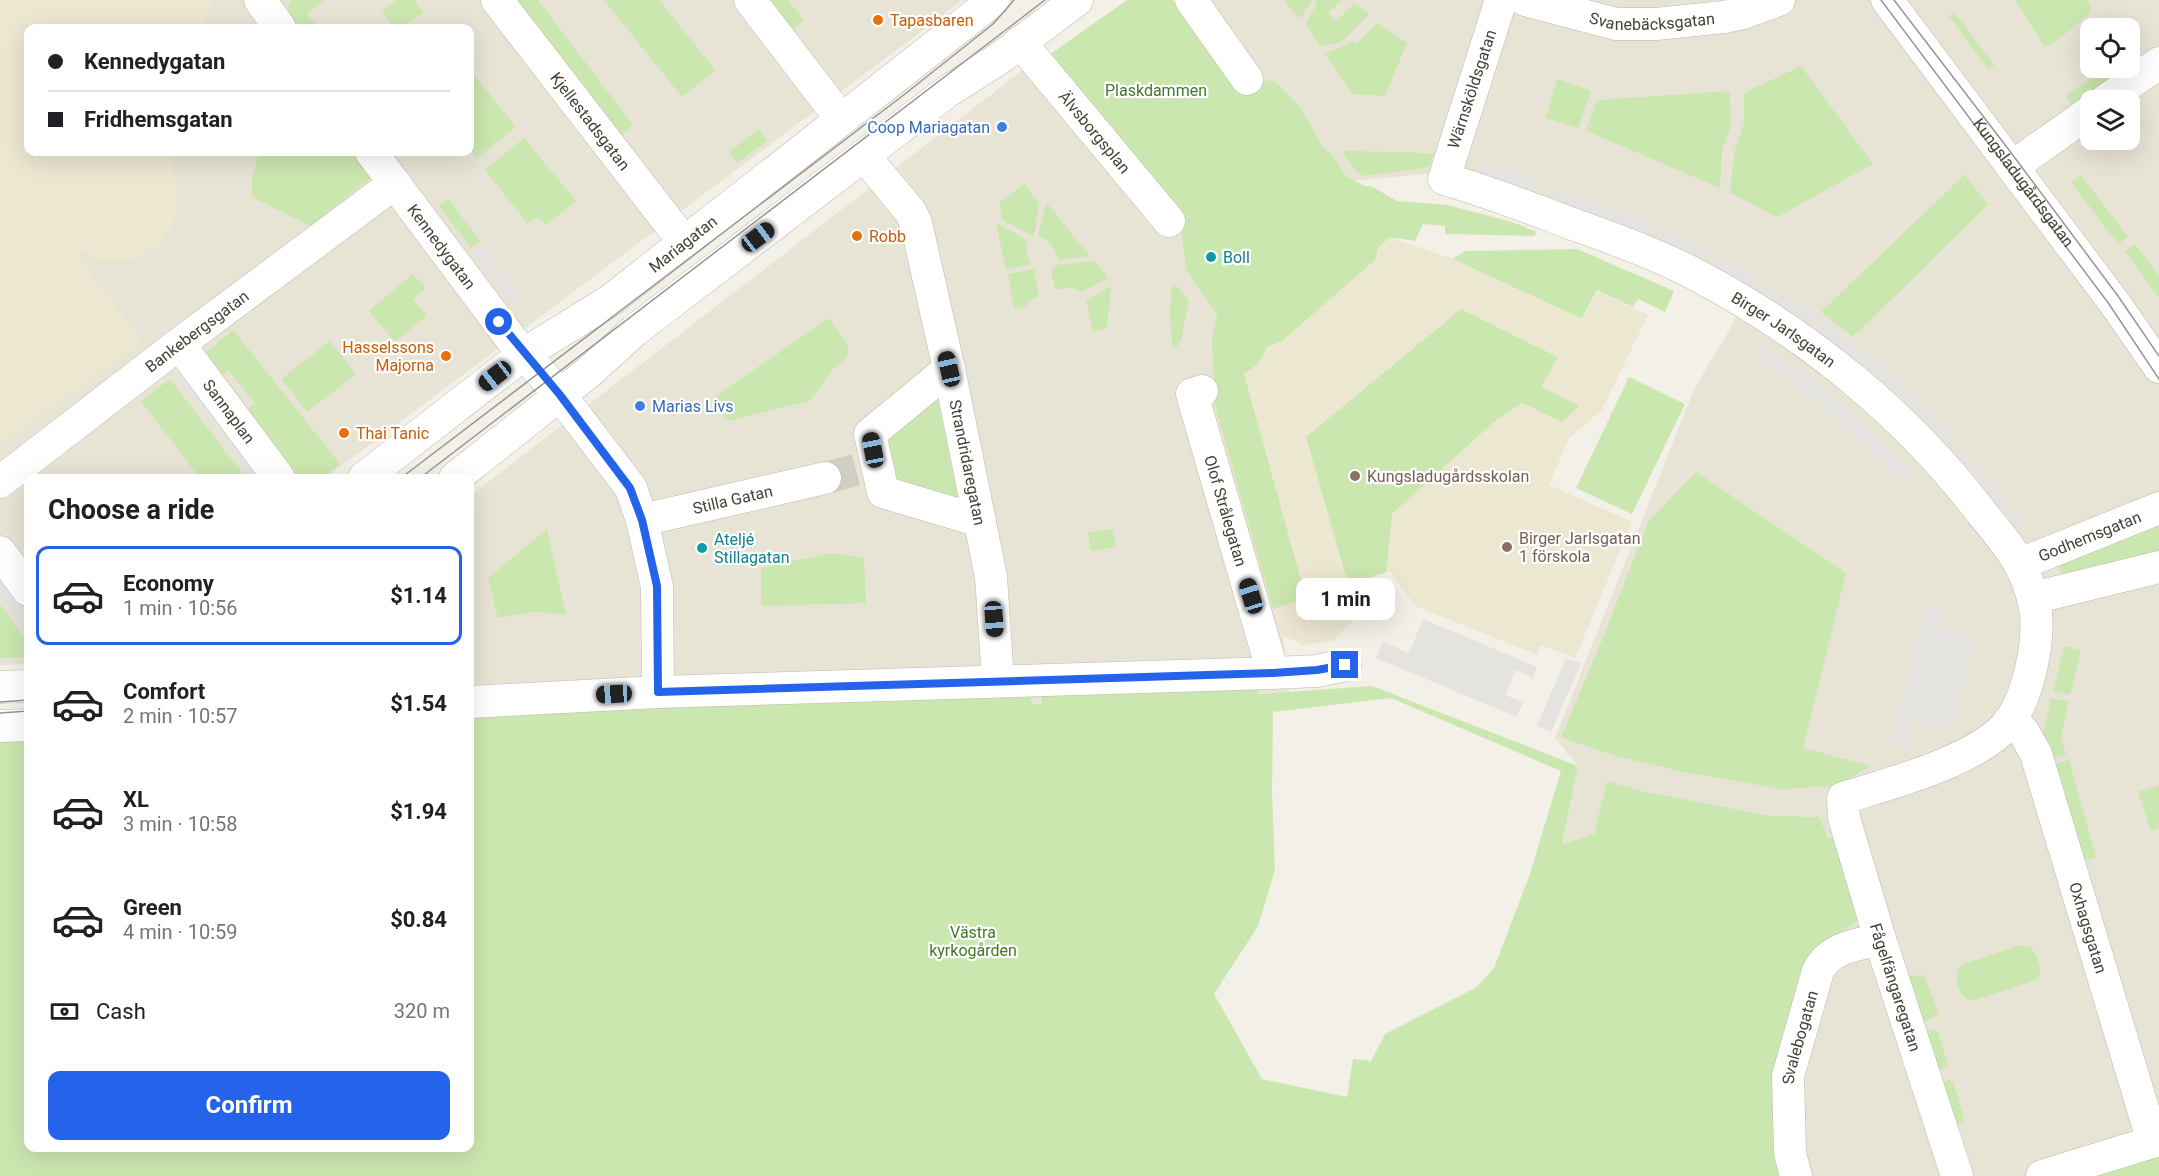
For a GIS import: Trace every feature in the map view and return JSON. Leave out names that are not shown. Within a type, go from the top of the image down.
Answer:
[{"type":"street","points":[[260,0],[277,24]]},
{"type":"street","name":"Kjellestadsgatan","points":[[497,0],[684,242]]},
{"type":"street","points":[[750,0],[841,120]]},
{"type":"street","name":"Mariagatan","points":[[369,474],[524,354],[611,300],[994,0]]},
{"type":"street","points":[[460,474],[560,395],[634,331],[948,91],[1000,58],[1020,42],[1040,10],[1077,0]]},
{"type":"street","points":[[1191,0],[1247,79]]},
{"type":"street","name":"Wärnsköldsgatan","points":[[1444,179],[1501,0]]},
{"type":"street","name":"Svanebäcksgatan","points":[[1525,0],[1616,24],[1656,24],[1724,17],[1779,0]]},
{"type":"street","name":"Kungsladugårdsgatan","points":[[1887,0],[2116,304],[2159,367]]},
{"type":"street","name":"Älvsborgsplan","points":[[1020,42],[1169,221]]},
{"type":"street","points":[[2120,90],[2159,63]]},
{"type":"street","points":[[2012,167],[2080,119]]},
{"type":"street","name":"Kennedygatan","points":[[374,156],[524,354],[560,395],[630,488],[642,520],[657,586],[658,692]]},
{"type":"street","name":"Strandridaregatan","points":[[864,156],[910,211],[916,223],[949,369],[991,577],[998,681]]},
{"type":"street","name":"Birger Jarlsgatan","points":[[1444,179],[1479,189],[1645,251],[1702,278],[1779,324],[1852,378],[1928,449],[1951,473],[2020,564],[2033,598],[2036,626],[2031,667],[2022,697],[2009,721]]},
{"type":"street","name":"Bankebergsgatan","points":[[0,482],[179,344],[395,183]]},
{"type":"street","name":"Sannaplan","points":[[179,344],[276,474]]},
{"type":"street","points":[[949,369],[870,434],[870,467],[883,492],[980,521]]},
{"type":"street","name":"Olof Strålegatan","points":[[1202,391],[1192,394],[1273,673]]},
{"type":"street","name":"Stilla Gatan","points":[[642,520],[825,478]]},
{"type":"street","name":"Godhemsgatan","points":[[2020,564],[2159,508]]},
{"type":"street","points":[[0,552],[24,585]]},
{"type":"street","points":[[2033,598],[2159,567]]},
{"type":"street","points":[[474,702],[658,692],[1273,673],[1317,670],[1345,665]]},
{"type":"street","points":[[0,687],[24,686]]},
{"type":"street","name":"Fågelfängaregatan","points":[[1957,1176],[1880,939],[1844,818],[1843,798],[1945,763],[1986,741],[2009,721]]},
{"type":"street","name":"Oxhagsgatan","points":[[2009,721],[2023,731],[2036,754],[2156,1141]]},
{"type":"street","points":[[0,726],[24,724]]},
{"type":"street","name":"Svalebogatan","points":[[1796,1176],[1790,1153],[1788,1076],[1818,971],[1828,956],[1880,939]]},
{"type":"street","points":[[2042,1176],[2156,1141]]},
{"type":"shaded area","points":[[0,0],[209,0],[212,3],[204,24],[24,24],[24,156],[172,156],[178,205],[172,226],[161,243],[132,260],[100,261],[78,250],[76,254],[143,342],[0,444]]},
{"type":"shaded area","points":[[209,0],[963,0],[330,474],[24,474],[24,664],[0,665],[0,283],[172,164],[171,156],[474,156],[474,24],[204,24],[212,3]]},
{"type":"shaded area","points":[[1209,0],[2159,0],[2159,1151],[2079,1176],[1784,1176],[1844,879],[1607,781],[1594,834],[1562,844],[1578,766],[1555,738],[1695,387],[1748,299],[1434,173],[1339,182]]},
{"type":"shaded area","points":[[1028,66],[1177,219],[1182,236],[1186,269],[1217,315],[1212,338],[1273,609],[1283,636],[1290,692],[1031,704],[474,723],[474,493]]},
{"type":"shaded area","points":[[1482,161],[1541,181],[1535,197],[1477,177]]},
{"type":"shaded area","points":[[1551,186],[1654,223],[1648,240],[1545,202]]},
{"type":"shaded area","points":[[1663,227],[1708,250],[1700,265],[1655,242]]},
{"type":"shaded area","name":"Kungsladugårdsskolan","points":[[1390,237],[1453,259],[1583,320],[1597,291],[1648,315],[1602,410],[1569,438],[1549,485],[1632,522],[1575,658],[1540,645],[1538,655],[1415,606],[1390,571],[1346,588],[1353,621],[1333,641],[1304,645],[1283,636],[1273,609],[1305,597],[1239,356]]},
{"type":"shaded area","points":[[481,244],[522,298],[513,306],[472,252]]},
{"type":"shaded area","points":[[1720,256],[1759,278],[1750,293],[1712,271]]},
{"type":"shaded area","points":[[1766,283],[1818,317],[1808,330],[1757,297]]},
{"type":"shaded area","points":[[1823,320],[1880,365],[1955,440],[1942,452],[1812,334]]},
{"type":"shaded area","points":[[1760,340],[1840,402],[1870,428],[1915,474],[1903,485],[1830,414],[1750,353]]},
{"type":"shaded area","points":[[193,372],[270,474],[250,474],[177,376]]},
{"type":"shaded area","points":[[1961,448],[2025,520],[2012,531],[1949,459]]},
{"type":"shaded area","points":[[0,571],[24,603],[24,628],[0,597]]},
{"type":"shaded area","points":[[1926,603],[1943,607],[1938,627],[1976,636],[1952,730],[1915,721],[1908,747],[1891,743]]},
{"type":"shaded area","points":[[1423,619],[1537,667],[1533,678],[1516,670],[1505,695],[1523,702],[1517,717],[1376,658],[1383,642],[1409,653]]},
{"type":"shaded area","points":[[1566,658],[1581,664],[1551,732],[1537,726]]},
{"type":"green space","points":[[292,0],[325,0],[307,14],[315,24],[296,24],[288,11]]},
{"type":"green space","points":[[396,0],[414,0],[423,12],[407,24],[392,24],[382,11]]},
{"type":"green space","points":[[516,0],[538,0],[633,125],[622,136]]},
{"type":"green space","points":[[604,0],[659,0],[715,70],[682,97]]},
{"type":"green space","points":[[770,0],[788,0],[804,20],[792,29]]},
{"type":"green space","name":"Plaskdammen","points":[[1127,0],[1173,0],[1182,13],[1247,79],[1275,81],[1301,108],[1323,147],[1331,154],[1323,141],[1347,177],[1365,186],[1371,186],[1397,201],[1447,205],[1512,222],[1535,231],[1536,234],[1534,236],[1445,234],[1445,226],[1423,224],[1415,241],[1390,237],[1378,248],[1375,260],[1282,341],[1267,347],[1258,364],[1244,374],[1306,598],[1273,609],[1214,402],[1212,338],[1217,315],[1186,269],[1182,236],[1177,219],[1046,57]]},
{"type":"green space","points":[[1284,0],[1312,0],[1302,16],[1298,18]]},
{"type":"green space","points":[[1315,0],[1342,0],[1328,13],[1336,22],[1354,3],[1369,14],[1341,42],[1320,46],[1306,24],[1317,3]]},
{"type":"green space","points":[[2015,0],[2087,0],[2092,7],[2090,13],[2080,18],[2080,21],[2050,46],[2044,45]]},
{"type":"green space","points":[[1954,12],[1994,66],[1988,69],[1949,16]]},
{"type":"green space","points":[[1378,23],[1407,43],[1385,96],[1353,94],[1325,54],[1353,41],[1357,44]]},
{"type":"green space","points":[[1801,66],[1873,164],[1777,217],[1730,193],[1734,153],[1744,123],[1744,93]]},
{"type":"green space","points":[[474,75],[516,127],[477,158],[474,154]]},
{"type":"green space","points":[[2091,78],[2116,78],[2099,90],[2080,90],[2080,103],[2073,108],[2066,95]]},
{"type":"green space","points":[[1557,79],[1591,91],[1578,128],[1546,118]]},
{"type":"green space","points":[[1730,91],[1731,125],[1722,151],[1720,188],[1586,131],[1597,100]]},
{"type":"green space","points":[[759,129],[767,141],[737,163],[729,152]]},
{"type":"green space","points":[[524,138],[576,201],[546,225],[538,216],[528,224],[485,170]]},
{"type":"green space","points":[[1341,151],[1434,154],[1429,166],[1425,168],[1364,176],[1358,173]]},
{"type":"green space","points":[[258,156],[356,156],[372,177],[310,226],[252,197],[252,177]]},
{"type":"green space","points":[[1965,174],[1988,205],[1853,337],[1821,312]]},
{"type":"green space","points":[[2081,175],[2128,237],[2118,244],[2071,182]]},
{"type":"green space","points":[[1024,184],[1039,203],[1034,237],[1003,220],[999,203]]},
{"type":"green space","points":[[448,199],[481,242],[471,248],[439,206]]},
{"type":"green space","points":[[1046,202],[1090,256],[1059,260],[1049,242],[1038,236]]},
{"type":"green space","points":[[996,223],[1027,240],[1026,251],[1031,264],[1006,270]]},
{"type":"green space","points":[[2135,244],[2159,276],[2159,298],[2125,251]]},
{"type":"green space","points":[[1577,249],[1674,291],[1665,312],[1638,299],[1633,307],[1597,290],[1582,319],[1453,259],[1465,251]]},
{"type":"green space","points":[[1095,261],[1109,278],[1081,292],[1071,287],[1055,290],[1051,270],[1056,265]]},
{"type":"green space","points":[[1034,269],[1039,296],[1030,300],[1026,306],[1014,309],[1008,274]]},
{"type":"green space","points":[[413,274],[426,288],[413,299],[427,315],[395,342],[369,311]]},
{"type":"green space","points":[[1172,284],[1176,285],[1188,300],[1181,340],[1176,348],[1172,346],[1170,314]]},
{"type":"green space","points":[[1111,286],[1107,328],[1093,332],[1086,300]]},
{"type":"green space","points":[[1461,309],[1558,357],[1541,387],[1579,406],[1562,422],[1522,403],[1494,422],[1392,514],[1386,572],[1348,583],[1306,437]]},
{"type":"green space","points":[[829,318],[849,349],[846,358],[831,371],[810,401],[727,421],[710,400]]},
{"type":"green space","points":[[233,330],[340,464],[327,474],[288,474],[240,417],[255,403],[228,370],[214,381],[199,358]]},
{"type":"green space","points":[[330,341],[356,374],[307,412],[281,379]]},
{"type":"green space","points":[[1629,377],[1685,404],[1632,514],[1576,488]]},
{"type":"green space","points":[[170,379],[242,473],[197,474],[141,401]]},
{"type":"green space","points":[[936,391],[960,508],[894,487],[884,436]]},
{"type":"green space","points":[[1696,472],[1846,573],[1803,748],[1871,766],[1835,786],[1782,789],[1683,772],[1612,755],[1561,737],[1648,522]]},
{"type":"green space","points":[[2159,519],[2159,557],[2064,580],[2057,561]]},
{"type":"green space","points":[[547,529],[566,615],[535,612],[498,618],[488,578]]},
{"type":"green space","points":[[1113,529],[1116,547],[1091,551],[1088,533]]},
{"type":"green space","points":[[831,553],[864,558],[866,603],[761,606],[761,568]]},
{"type":"green space","points":[[0,604],[24,638],[24,657],[0,658]]},
{"type":"green space","points":[[2064,646],[2081,650],[2070,695],[2053,691]]},
{"type":"green space","name":"Västra kyrkogården","points":[[1257,685],[1258,694],[1372,686],[1578,766],[1562,844],[1594,834],[1607,781],[1641,791],[1770,816],[1819,817],[1828,838],[1843,837],[1867,914],[1836,936],[1801,985],[1784,1176],[0,1176],[0,738],[24,737],[24,1152],[474,1152],[474,712],[1030,695],[1032,704],[1042,704],[1041,694]],"holes":[[[1391,698],[1561,771],[1529,877],[1494,968],[1477,987],[1385,1034],[1371,1061],[1353,1059],[1347,1097],[1262,1079],[1214,994],[1258,926],[1275,870],[1272,792],[1273,712]]]},
{"type":"green space","points":[[2051,698],[2069,701],[2061,736],[2066,754],[2051,758],[2043,734]]},
{"type":"green space","points":[[2069,760],[2096,857],[2083,862],[2053,764]]},
{"type":"green space","points":[[2159,785],[2159,828],[2151,831],[2138,792]]},
{"type":"green space","points":[[2021,945],[2032,948],[2038,960],[2040,972],[2036,980],[1972,1001],[1963,995],[1957,981],[1961,965]]},
{"type":"green space","points":[[1924,975],[1939,1014],[1923,1023],[1908,976]]},
{"type":"green space","points":[[1935,1029],[1938,1032],[1948,1065],[1937,1071],[1926,1031]]},
{"type":"green space","points":[[1953,1081],[1964,1118],[1964,1121],[1954,1125],[1941,1083]]},
{"type":"green space","points":[[2159,1151],[2159,1176],[2079,1176]]},
{"type":"tunnel","points":[[825,478],[863,468]]},
{"type":"tram line","points":[[406,474],[905,94],[993,24],[1014,0]]},
{"type":"tram line","points":[[425,474],[1045,0]]},
{"type":"tram line","points":[[1881,0],[2109,304],[2159,379]]},
{"type":"tram line","points":[[1894,0],[2118,296],[2159,356]]},
{"type":"tram line","points":[[0,702],[24,700]]},
{"type":"tram line","points":[[0,713],[24,711]]},
{"type":"place","name":"Tapasbaren","points":[[878,20]]},
{"type":"place","name":"Coop Mariagatan","points":[[1002,127]]},
{"type":"place","name":"Robb","points":[[857,236]]},
{"type":"place","name":"Boll","points":[[1211,257]]},
{"type":"place","name":"Hasselssons Majorna","points":[[446,356]]},
{"type":"place","name":"Marias Livs","points":[[640,406]]},
{"type":"place","name":"Thai Tanic","points":[[344,433]]},
{"type":"place","name":"Kungsladugårdsskolan","points":[[1355,476]]},
{"type":"place","name":"Birger Jarlsgatan 1 förskola","points":[[1507,547]]},
{"type":"place","name":"Ateljé Stillagatan","points":[[702,548]]},
{"type":"route","points":[[499,322],[560,395],[630,488],[642,520],[657,586],[658,692],[1273,673],[1317,670],[1345,665]]}]
